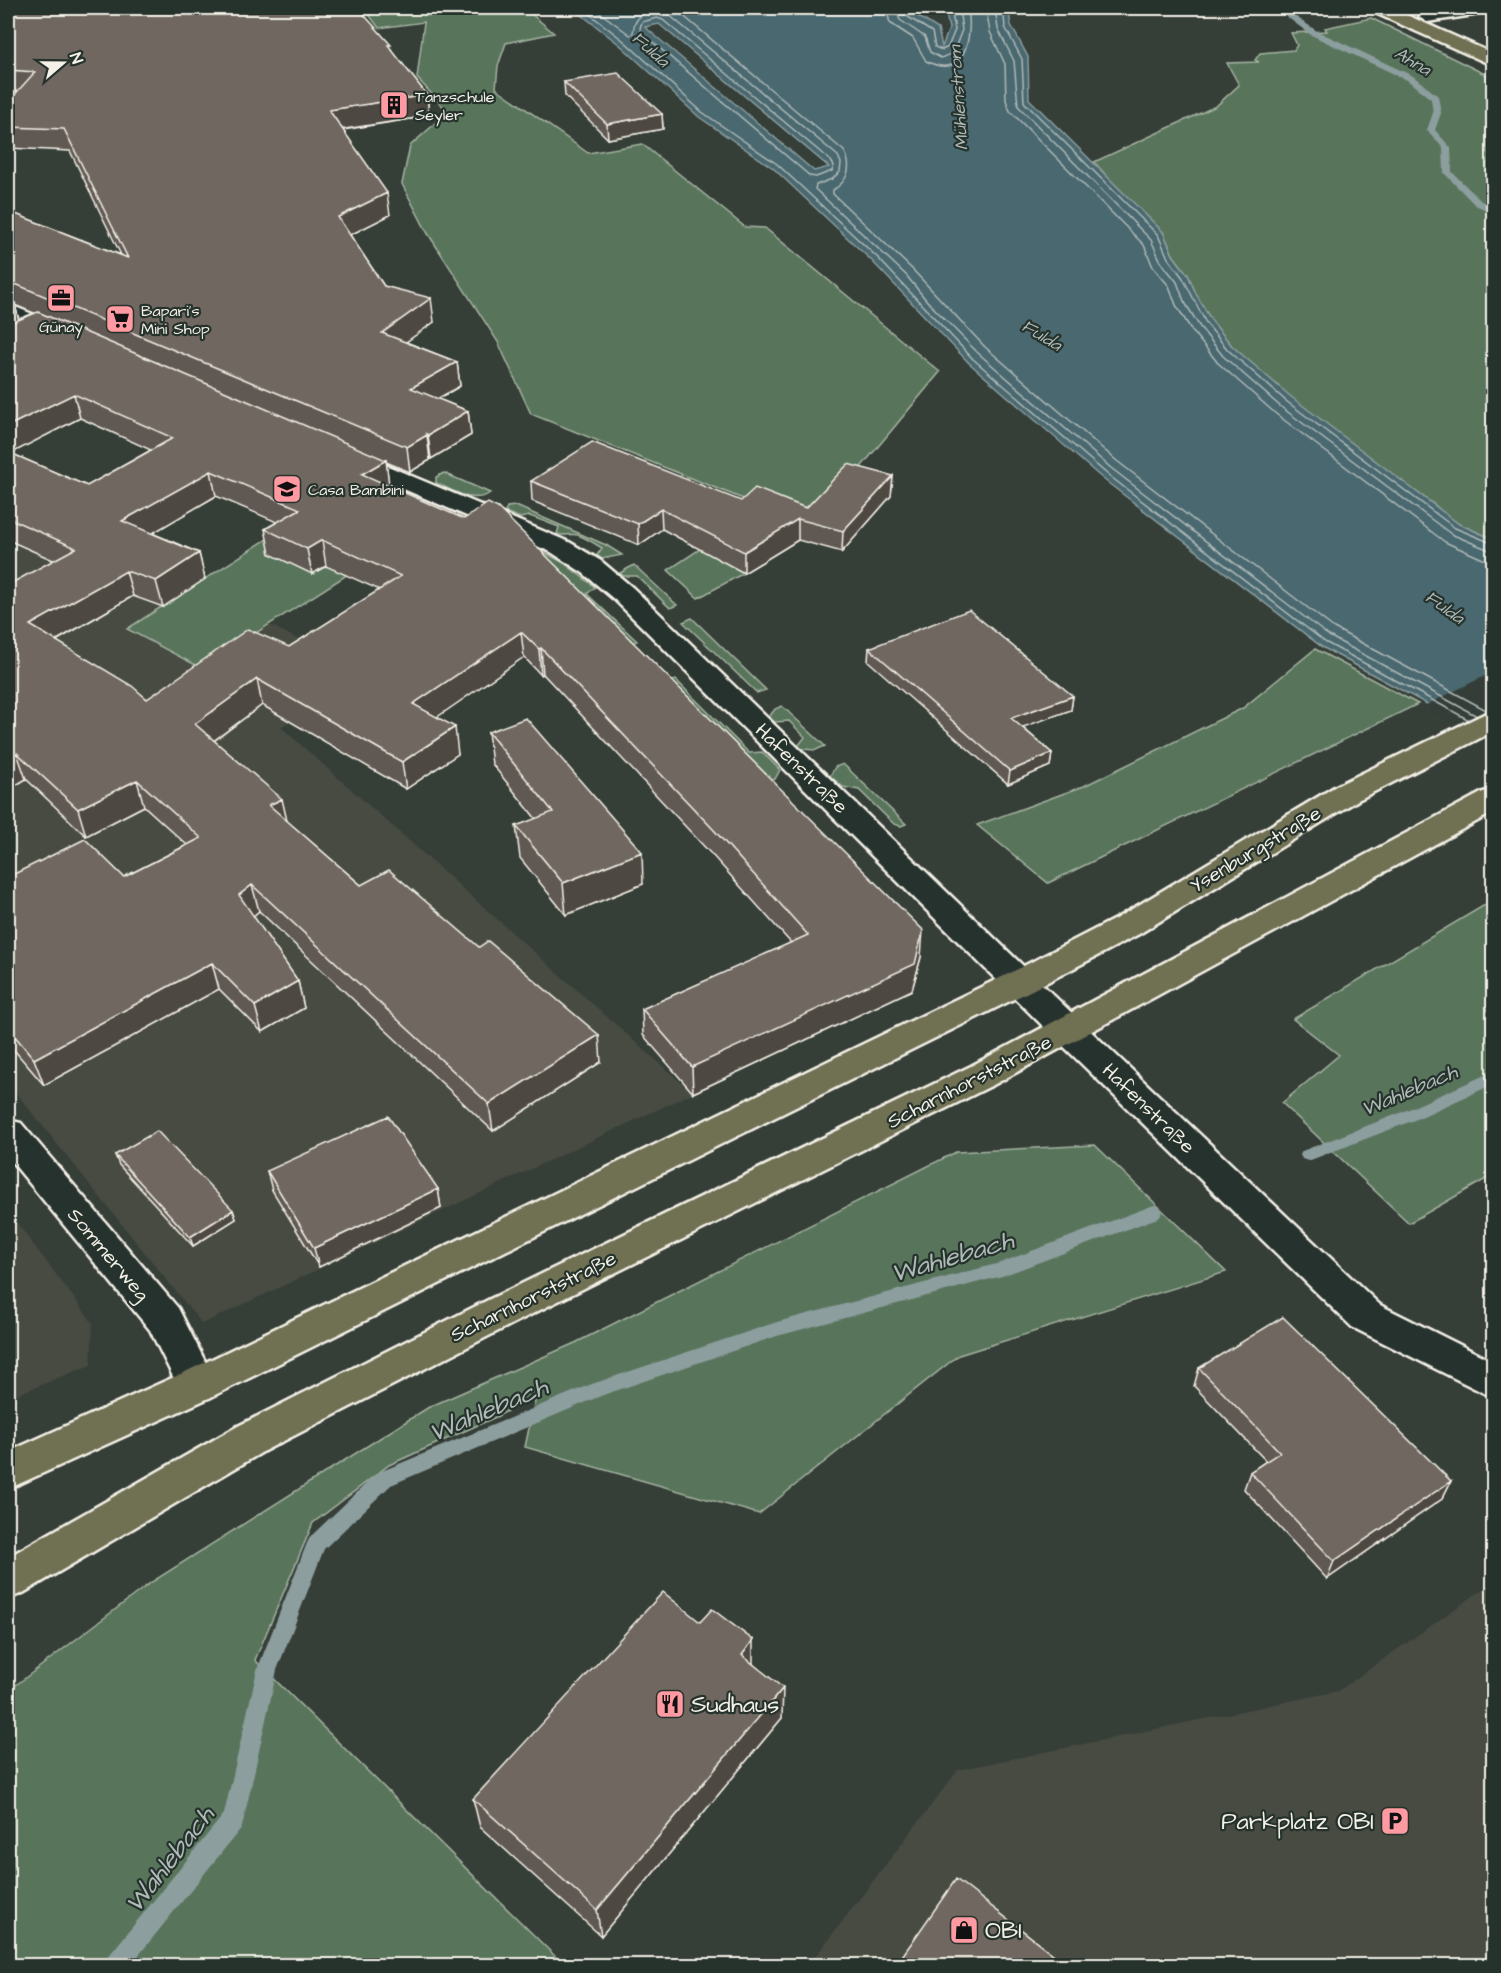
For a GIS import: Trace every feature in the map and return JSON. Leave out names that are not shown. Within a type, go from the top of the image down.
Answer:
[{"type":"main road","points":[[1379,8],[1427,17],[1494,47]]},
{"type":"main road","points":[[1407,14],[1494,61]]},
{"type":"main road","name":"Ysenburgstraße","points":[[1020,982],[1128,926],[1347,793],[1494,720]]},
{"type":"main road","points":[[1068,1030],[1414,840],[1494,799]]},
{"type":"main road","points":[[8,1471],[197,1385],[1020,982]]},
{"type":"main road","name":"Scharnhorststraße","points":[[8,1579],[252,1438],[504,1310],[948,1093],[1068,1030]]},
{"type":"street","points":[[1427,17],[1476,11]]},
{"type":"street","points":[[8,310],[85,344]]},
{"type":"street","points":[[17,338],[42,326]]},
{"type":"street","name":"Hafenstraße","points":[[332,450],[560,547],[592,567],[632,602],[1068,1030],[1366,1316],[1494,1381]]},
{"type":"street","name":"Sommerweg","points":[[8,1133],[164,1319],[197,1385]]},
{"type":"shaded area","points":[[8,505],[200,583],[128,629],[201,668],[270,625],[365,673],[281,727],[693,1093],[202,1324],[8,1083]]},
{"type":"shaded area","points":[[8,1211],[93,1323],[91,1365],[8,1398]]},
{"type":"shaded area","points":[[1493,1582],[1493,1965],[808,1966],[958,1770],[1338,1691]]},
{"type":"green space","points":[[364,8],[524,8],[554,33],[506,43],[498,66],[496,88],[588,153],[642,144],[745,227],[765,228],[940,372],[847,484],[808,525],[531,414],[498,342],[427,232],[402,184],[410,146],[448,112],[417,78],[424,22],[379,28]]},
{"type":"green space","points":[[1371,18],[1493,78],[1493,539],[1459,524],[1451,523],[1436,506],[1309,417],[1232,346],[1211,320],[1188,275],[1173,255],[1163,232],[1129,201],[1094,162],[1216,106],[1239,85],[1227,63],[1259,62],[1255,60],[1260,53],[1294,50],[1297,45],[1291,33],[1327,31],[1325,28]]},
{"type":"green space","points":[[444,473],[490,493],[470,497],[436,483],[436,477]]},
{"type":"green space","points":[[516,506],[606,545],[622,555],[602,559],[597,555],[602,548],[578,535],[557,534],[559,527],[530,516],[520,518],[505,512],[507,507]]},
{"type":"green space","points":[[295,521],[312,574],[326,566],[333,568],[425,525],[201,668],[127,629]]},
{"type":"green space","points":[[706,545],[718,559],[744,573],[698,598],[668,570]]},
{"type":"green space","points":[[534,547],[564,563],[595,587],[587,594],[637,641],[629,644]]},
{"type":"green space","points":[[634,565],[677,605],[670,608],[637,576],[623,576],[620,573]]},
{"type":"green space","points":[[692,618],[766,690],[757,693],[683,622]]},
{"type":"green space","points":[[1315,649],[1418,704],[1048,883],[977,825],[1084,786],[1243,708]]},
{"type":"green space","points":[[676,680],[749,753],[762,752],[780,770],[775,779],[765,782],[668,682]]},
{"type":"green space","points":[[782,706],[825,746],[816,750],[802,749],[798,746],[805,737],[789,721],[775,722],[769,717],[775,709]]},
{"type":"green space","points":[[843,764],[906,824],[901,826],[894,824],[859,790],[843,787],[830,776],[835,767]]},
{"type":"green space","points":[[1493,900],[1493,1175],[1409,1223],[1282,1103],[1339,1055],[1293,1019]]},
{"type":"green space","points":[[1095,1145],[1226,1272],[959,1355],[759,1514],[525,1447],[536,1395],[498,1416],[389,1465],[313,1523],[255,1660],[564,1965],[8,1965],[8,1691],[150,1583],[429,1407],[575,1343],[956,1152]]},
{"type":"water","points":[[573,8],[905,8],[938,29],[942,47],[949,29],[945,8],[1008,8],[1011,25],[1028,57],[1029,99],[1163,232],[1173,255],[1188,275],[1211,320],[1232,346],[1290,396],[1459,524],[1493,539],[1493,740],[1322,647],[1103,479],[969,363],[872,261],[773,168],[699,117],[620,45]],"holes":[[[659,24],[829,167],[814,171],[645,27]]]},
{"type":"pier","points":[[1493,672],[1494,743],[1424,706]]},
{"type":"building","points":[[8,8],[358,8],[391,45],[388,45],[427,95],[329,110],[387,193],[338,217],[384,286],[431,298],[382,333],[457,362],[411,388],[468,411],[428,435],[425,433],[427,435],[407,447],[8,281],[8,211],[128,258],[64,129],[8,127],[8,102],[35,72],[8,70]]},
{"type":"building","points":[[618,73],[662,114],[607,124],[564,82]]},
{"type":"building","points":[[38,312],[386,460],[362,474],[464,519],[488,503],[498,508],[923,930],[915,964],[692,1067],[642,1009],[808,935],[713,829],[541,648],[539,649],[521,632],[413,704],[455,727],[402,762],[257,679],[195,724],[282,799],[269,805],[361,885],[389,870],[479,947],[488,941],[599,1035],[489,1104],[252,885],[239,895],[298,981],[255,1006],[212,963],[34,1059],[8,1028],[8,877],[85,839],[124,877],[201,838],[137,780],[78,809],[17,753],[8,758],[8,585],[76,548],[8,518],[8,452],[87,486],[173,438],[74,394],[8,426],[8,324]],"holes":[[[211,471],[300,509],[265,529],[307,549],[322,540],[401,576],[289,647],[248,629],[147,699],[132,686],[30,625],[126,571],[156,581],[199,553],[122,521]]]},
{"type":"building","points":[[592,442],[741,501],[755,488],[806,508],[848,464],[893,476],[843,531],[798,519],[744,552],[661,509],[638,524],[531,481]]},
{"type":"building","points":[[969,610],[1073,696],[1011,718],[1052,753],[1010,771],[869,648]]},
{"type":"building","points":[[526,718],[642,852],[563,883],[516,826],[553,812],[488,732]]},
{"type":"building","points":[[388,1116],[438,1189],[314,1248],[267,1171]]},
{"type":"building","points":[[157,1131],[233,1210],[190,1237],[115,1155]]},
{"type":"building","points":[[1283,1317],[1451,1481],[1334,1561],[1250,1472],[1280,1452],[1199,1368]]},
{"type":"building","points":[[663,1592],[700,1622],[712,1609],[753,1640],[742,1655],[783,1688],[597,1910],[473,1799]]},
{"type":"building","name":"OBI","points":[[956,1879],[1067,1965],[896,1965]]},
{"type":"waterway","name":"Ahna","points":[[1279,8],[1314,33],[1410,78],[1435,98],[1437,113],[1431,130],[1447,148],[1448,173],[1478,203],[1494,210]]},
{"type":"waterway","name":"Ahna","points":[[1494,341],[1492,348],[1494,356]]},
{"type":"waterway","name":"Wahlebach","points":[[1308,1155],[1406,1117],[1494,1077]]},
{"type":"waterway","name":"Wahlebach","points":[[115,1966],[234,1819],[267,1670],[317,1543],[384,1479],[598,1389],[777,1329],[1002,1269],[1154,1212]]},
{"type":"place","name":"Tanzschule Seyler","points":[[394,105]]},
{"type":"place","name":"Günay","points":[[61,298]]},
{"type":"place","name":"Bapari's Mini Shop","points":[[120,319]]},
{"type":"place","name":"Casa Bambini","points":[[287,489]]},
{"type":"place","name":"Sudhaus","points":[[670,1704]]},
{"type":"place","name":"Parkplatz OBI","points":[[1395,1821]]},
{"type":"place","name":"OBI","points":[[964,1930]]},
{"type":"water label","name":"Fulda","points":[[651,49]]},
{"type":"water label","name":"Mühlenstrom","points":[[958,98]]},
{"type":"water label","name":"Fulda","points":[[1042,335]]},
{"type":"water label","name":"Fulda","points":[[1445,607]]}]
